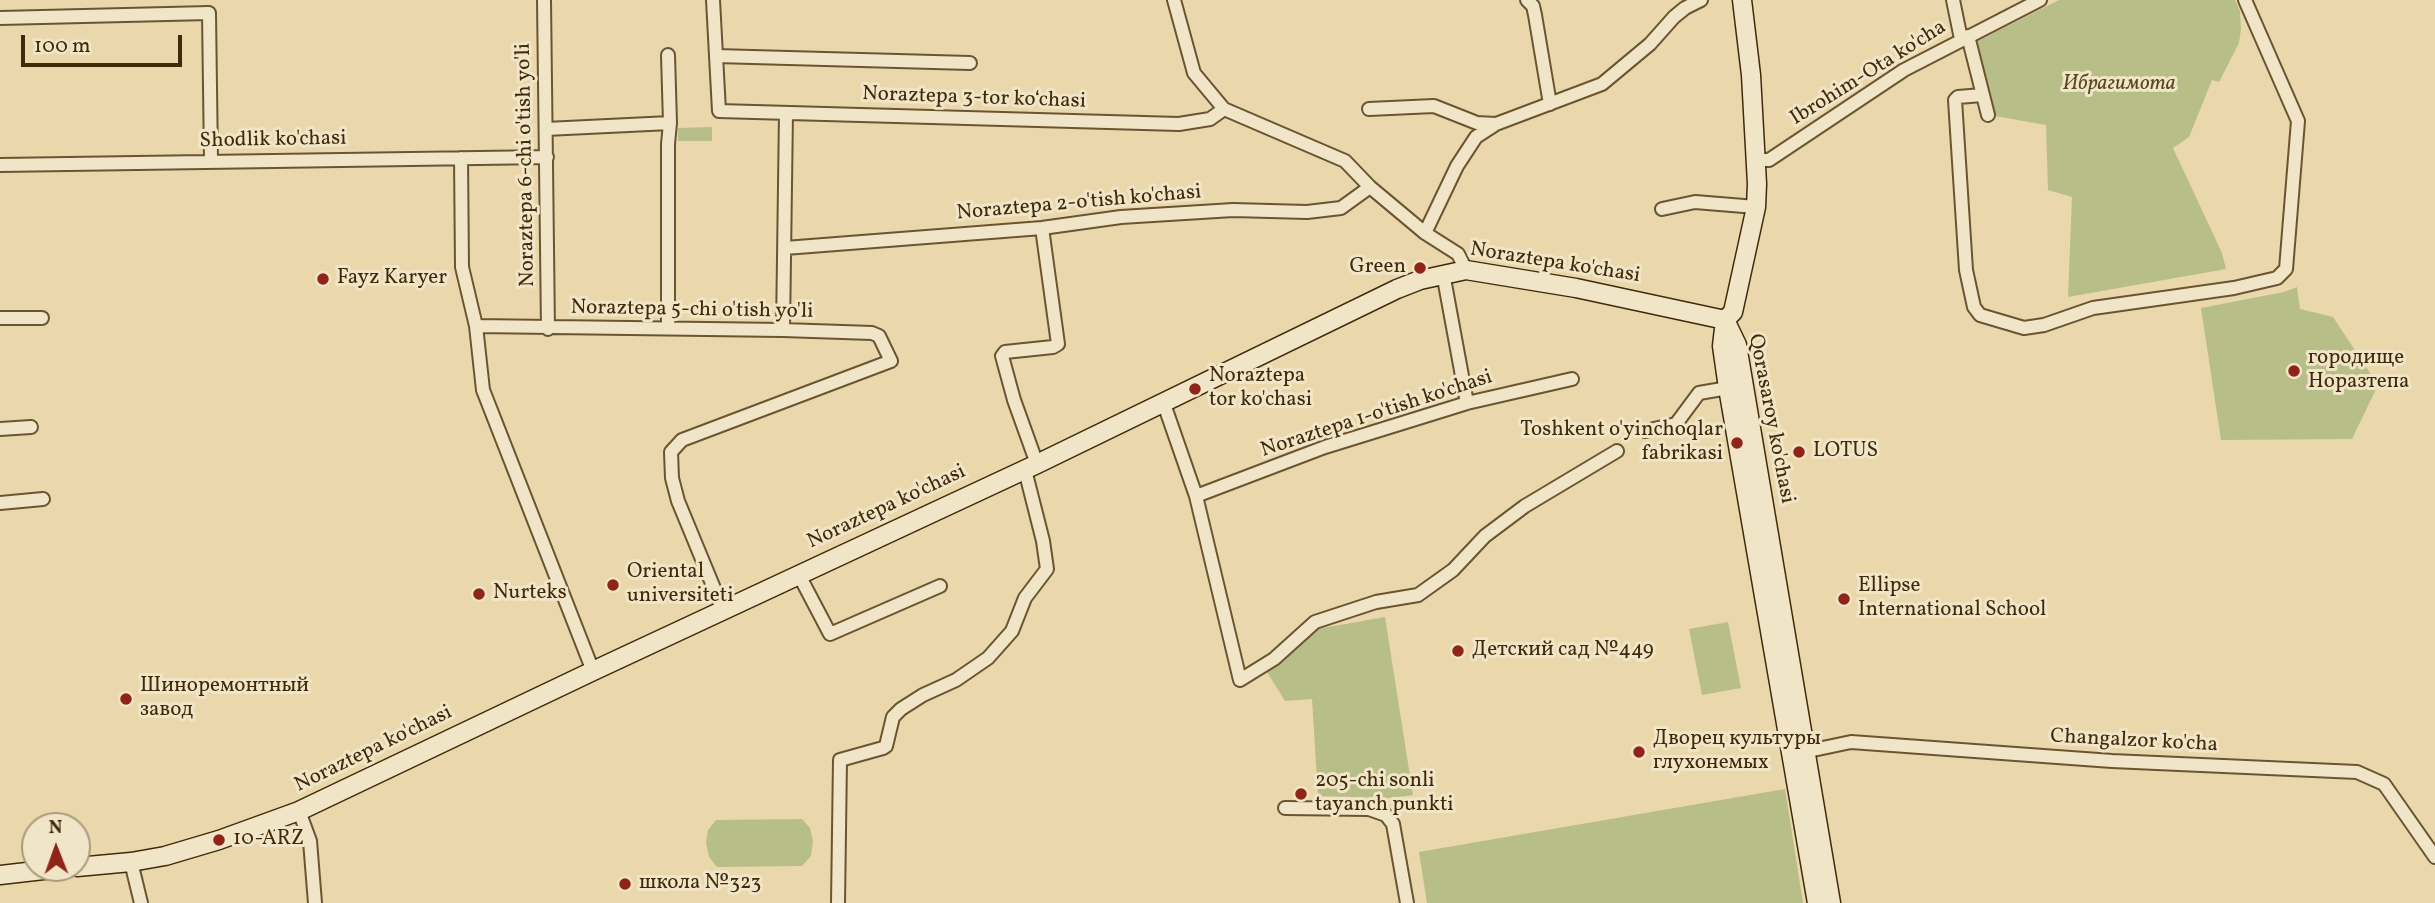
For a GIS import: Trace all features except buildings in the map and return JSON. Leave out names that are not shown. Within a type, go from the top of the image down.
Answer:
[{"type":"main road","points":[[1726,320],[1733,312],[1756,207],[1757,160],[1742,0]]},
{"type":"main road","name":"Noraztepa ko'chasi","points":[[91,866],[131,862],[187,850],[299,811],[1164,404],[1397,289],[1443,273],[1466,270],[1576,288],[1726,320]]},
{"type":"main road","name":"Qorasaroy ko'chasi","points":[[1726,320],[1722,346],[1728,387],[1831,903]]},
{"type":"main road","name":"Qorasaroy ko'chasi","points":[[1726,320],[1737,345],[1799,753],[1817,903]]},
{"type":"main road","points":[[0,875],[21,873]]},
{"type":"street","name":"Noraztepa 6-chi o'tish yo'li","points":[[544,0],[548,329]]},
{"type":"street","points":[[713,0],[716,56],[970,63]]},
{"type":"street","points":[[1174,0],[1194,73],[1224,109],[1345,161],[1370,187],[1425,233],[1458,254],[1466,270]]},
{"type":"street","points":[[1527,0],[1533,6],[1535,15],[1550,104]]},
{"type":"street","points":[[1425,233],[1463,156],[1476,137],[1496,124],[1602,84],[1650,44],[1674,17],[1701,0]]},
{"type":"street","points":[[1953,0],[1988,115]]},
{"type":"street","name":"Ibrohim-Ota ko'cha","points":[[1757,160],[1769,160],[1904,70],[2040,0]]},
{"type":"street","points":[[1982,95],[1958,97],[1955,100],[1966,270],[1973,307],[1980,315],[2024,328],[2044,325],[2093,308],[2234,288],[2277,278],[2286,269],[2298,121],[2245,0]]},
{"type":"street","points":[[0,18],[209,13],[211,160]]},
{"type":"street","points":[[668,55],[668,328]]},
{"type":"street","name":"Noraztepa 3-tor ko‘chasi","points":[[716,56],[719,111],[1179,124],[1210,119],[1224,109]]},
{"type":"street","points":[[1369,109],[1434,106],[1477,123],[1496,124]]},
{"type":"street","points":[[783,330],[786,113]]},
{"type":"street","points":[[546,129],[670,123]]},
{"type":"street","points":[[461,158],[462,267],[476,326],[483,390],[593,671]]},
{"type":"street","name":"Shodlik ko'chasi","points":[[0,165],[211,160],[547,158]]},
{"type":"street","name":"Noraztepa 2-o'tish ko'chasi","points":[[785,248],[1042,228],[1121,217],[1215,211],[1307,212],[1341,208],[1370,187]]},
{"type":"street","points":[[1662,209],[1695,202],[1756,207]]},
{"type":"street","points":[[838,903],[840,760],[886,746],[893,717],[901,709],[923,695],[956,680],[988,658],[1012,631],[1025,598],[1046,569],[1031,467],[1002,356],[1005,352],[1053,347],[1058,344],[1042,228]]},
{"type":"street","points":[[1443,273],[1467,402]]},
{"type":"street","points":[[0,318],[42,318]]},
{"type":"street","name":"Noraztepa 5-chi o'tish yo'li","points":[[476,326],[783,330],[879,336],[891,361],[682,440],[671,452],[672,478],[678,501],[723,610]]},
{"type":"street","name":"Noraztepa 1-o'tish ko'chasi","points":[[1196,496],[1325,447],[1467,402],[1572,379]]},
{"type":"street","points":[[1645,431],[1676,424],[1699,393],[1728,387]]},
{"type":"street","points":[[1164,404],[1196,496],[1240,680],[1274,659],[1315,622],[1376,602],[1418,595],[1453,570],[1485,536],[1525,506],[1617,451]]},
{"type":"street","points":[[0,429],[31,427]]},
{"type":"street","points":[[0,503],[43,499]]},
{"type":"street","points":[[799,575],[830,634],[940,586]]},
{"type":"street","name":"Changalzor ko'cha","points":[[1799,753],[1851,742],[2112,761],[2357,772],[2384,784],[2435,857]]},
{"type":"street","points":[[1285,808],[1373,809],[1386,815],[1393,824],[1407,903]]},
{"type":"street","points":[[299,811],[310,841],[316,903]]},
{"type":"street","points":[[131,862],[141,903]]},
{"type":"green space","name":"Ибрагимота","points":[[2059,0],[2235,0],[2240,11],[2239,43],[2219,82],[2212,80],[2189,137],[2173,148],[2222,253],[2226,269],[2068,297],[2072,197],[2048,190],[2046,125],[1995,116],[1976,42]]},
{"type":"green space","points":[[712,127],[712,141],[678,141],[678,128]]},
{"type":"green space","points":[[2297,287],[2300,309],[2333,317],[2378,385],[2352,439],[2221,440],[2201,308],[2284,292]]},
{"type":"green space","points":[[1385,617],[1413,795],[1390,798],[1318,796],[1312,699],[1285,701],[1267,672],[1317,629]]},
{"type":"green space","points":[[1728,622],[1741,688],[1702,695],[1689,629]]},
{"type":"green space","points":[[1785,789],[1803,903],[1427,903],[1419,852]]},
{"type":"green space","points":[[802,819],[810,828],[813,841],[811,856],[802,866],[717,867],[709,857],[706,843],[708,830],[716,820]]},
{"type":"place","name":"Green","points":[[1420,268]]},
{"type":"place","name":"Fayz Karyer","points":[[323,279]]},
{"type":"place","name":"городище Норазтепа","points":[[2294,371]]},
{"type":"place","name":"Noraztepa tor ko'chasi","points":[[1195,389]]},
{"type":"place","name":"Toshkent o'yinchoqlar fabrikasi","points":[[1737,443]]},
{"type":"place","name":"LOTUS","points":[[1799,452]]},
{"type":"place","name":"Oriental universiteti","points":[[613,585]]},
{"type":"place","name":"Nurteks","points":[[479,594]]},
{"type":"place","name":"Ellipse International School","points":[[1844,599]]},
{"type":"place","name":"Детский сад №449","points":[[1458,651]]},
{"type":"place","name":"Шиноремонтный завод","points":[[126,699]]},
{"type":"place","name":"Дворец культуры глухонемых","points":[[1639,752]]},
{"type":"place","name":"205-chi sonli tayanch punkti","points":[[1301,794]]},
{"type":"place","name":"10-ARZ","points":[[219,840]]},
{"type":"place","name":"школа №323","points":[[625,884]]}]
